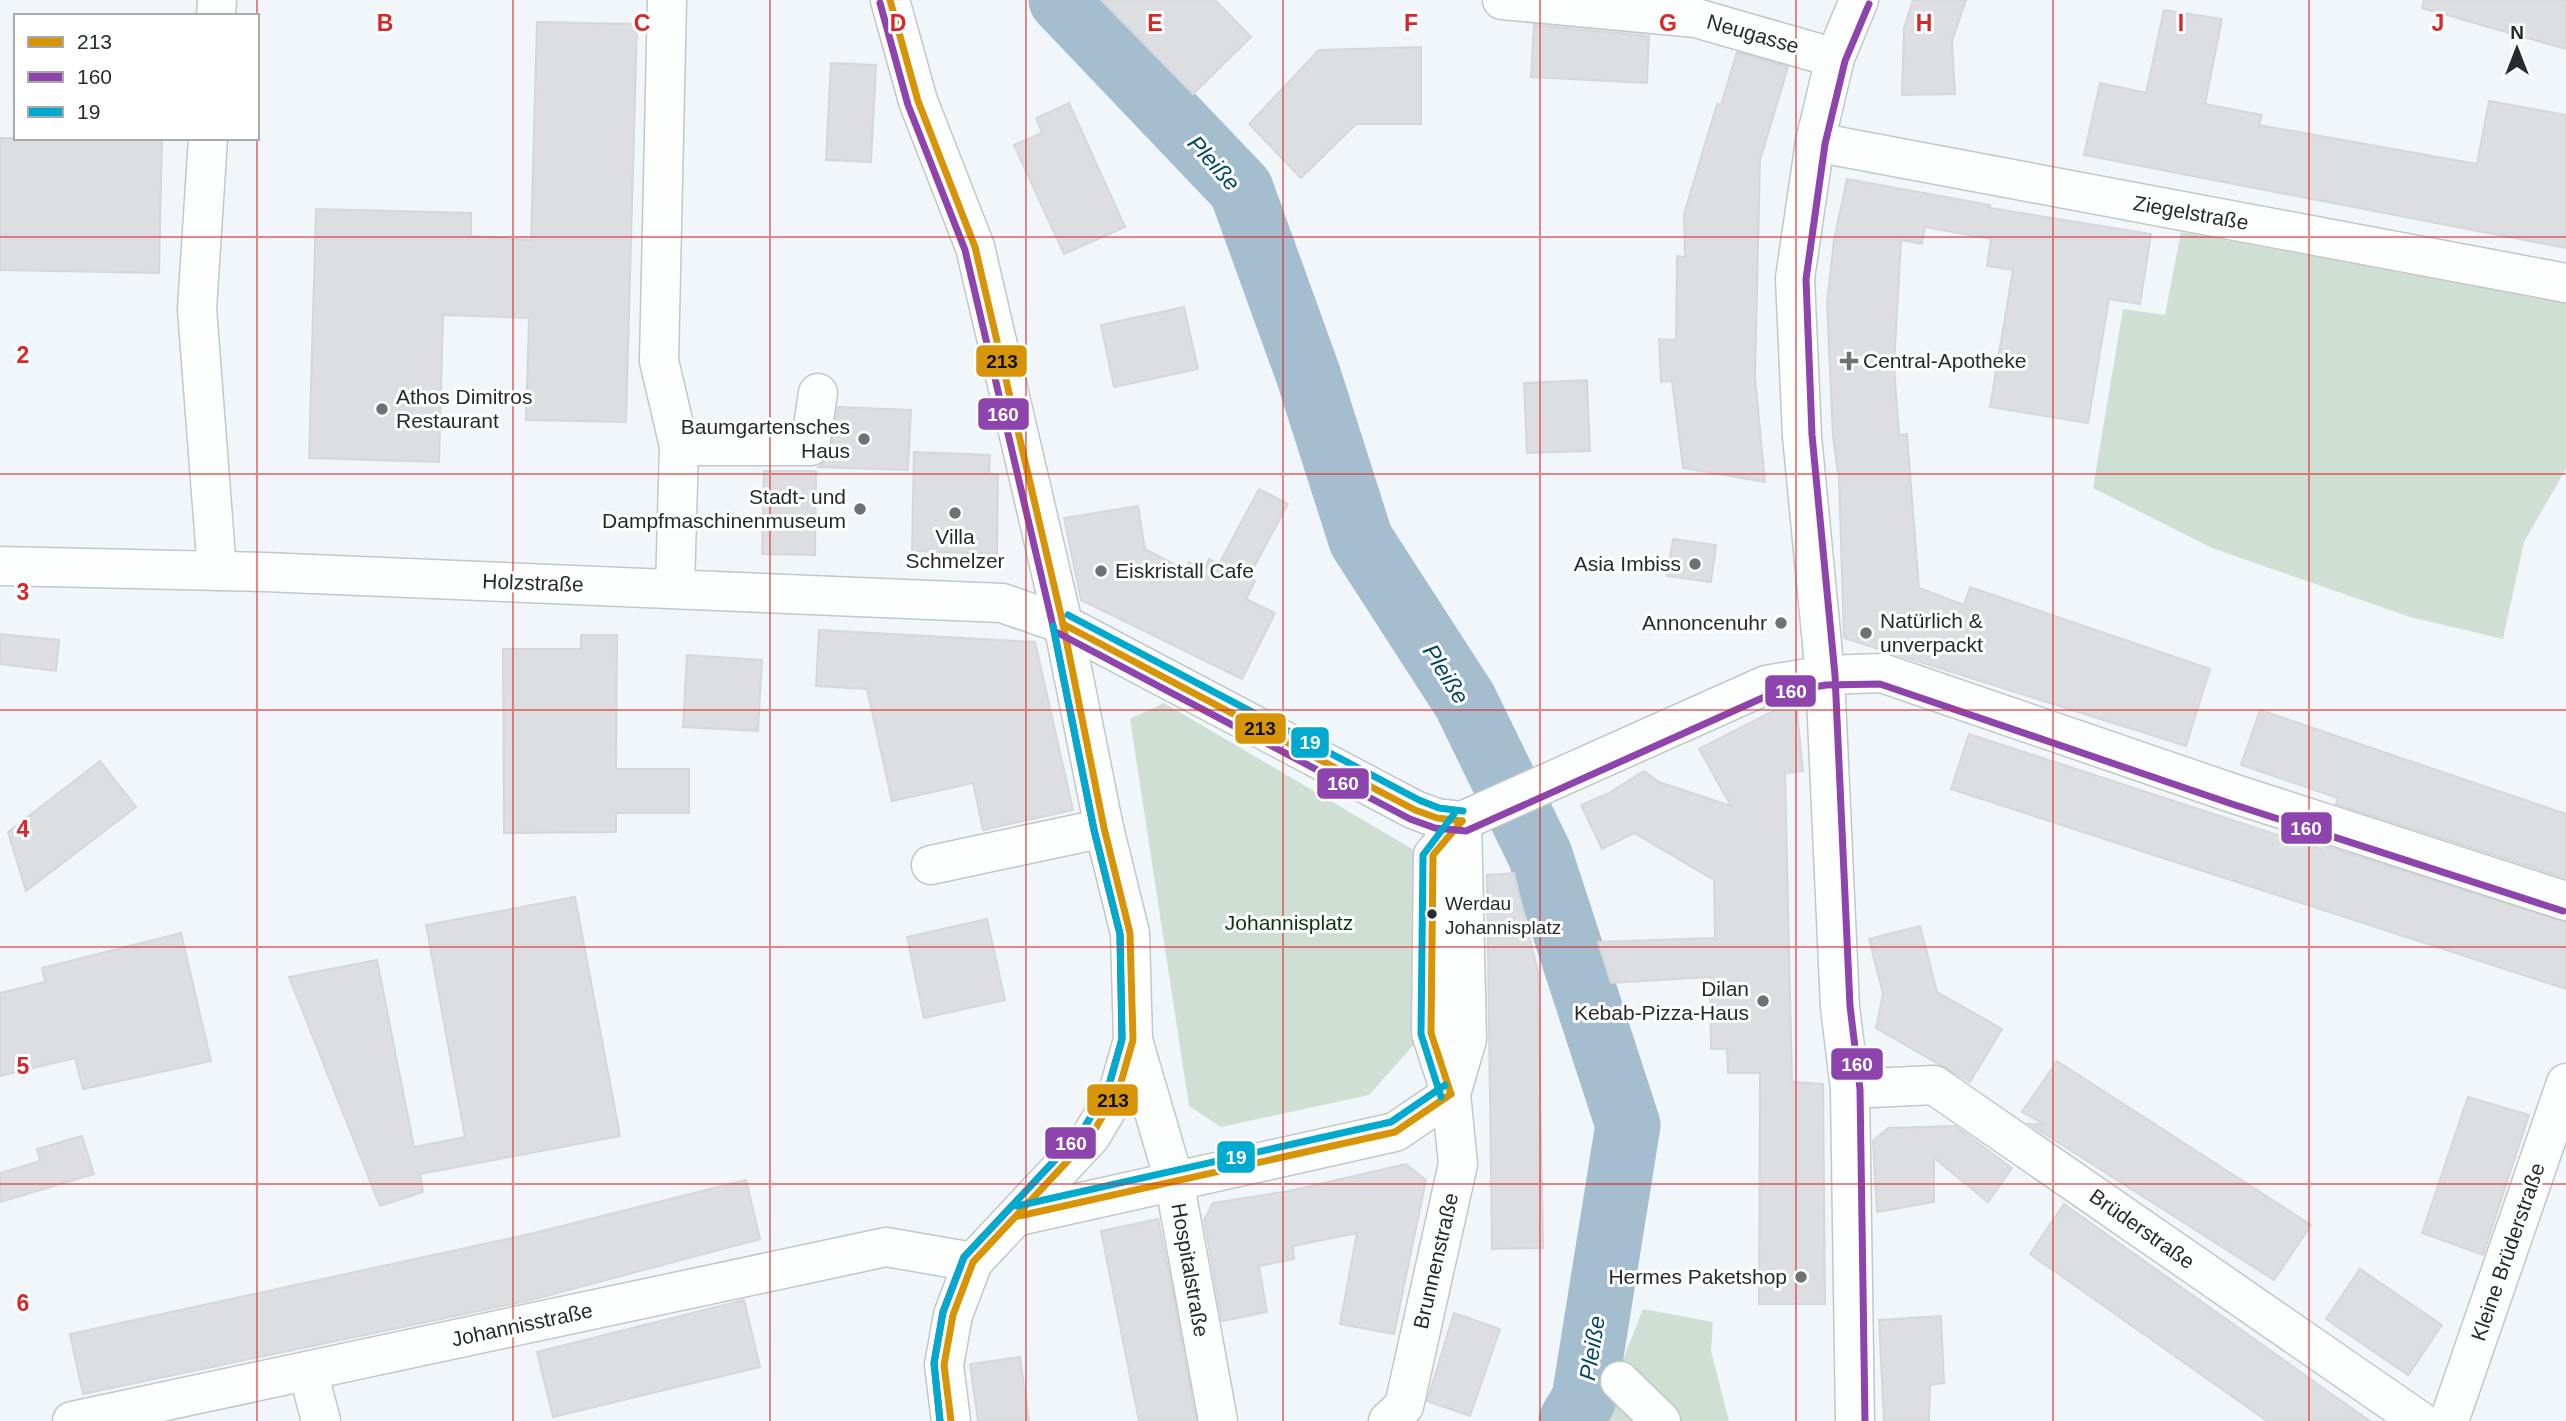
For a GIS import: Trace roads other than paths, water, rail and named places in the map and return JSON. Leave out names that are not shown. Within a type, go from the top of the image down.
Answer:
[{"type":"street","points":[[667,0],[659,361],[679,446],[675,589]]},
{"type":"street","points":[[890,0],[918,101],[975,247],[1063,624],[1104,828],[1130,933],[1133,1040],[1119,1089],[1091,1136],[973,1262],[953,1315],[944,1366],[951,1421]]},
{"type":"street","name":"Neugasse","points":[[1502,0],[1696,18],[1835,58]]},
{"type":"street","points":[[1855,1421],[1850,1089],[1840,1007],[1825,675],[1802,436],[1795,278],[1815,142],[1835,58],[1858,0]]},
{"type":"street","points":[[208,140],[197,309],[217,571]]},
{"type":"street","name":"Ziegelstraße","points":[[1815,142],[2566,283]]},
{"type":"street","points":[[679,446],[810,446],[817,393]]},
{"type":"street","name":"Holzstraße","points":[[0,566],[217,571],[1002,603],[1063,624]]},
{"type":"street","points":[[1063,624],[1415,810],[1437,818],[1471,817],[1766,685],[1825,675],[1882,673],[2235,794],[2566,901]]},
{"type":"street","points":[[1018,1216],[1395,1132],[1451,1094],[1466,1039],[1471,817]]},
{"type":"street","points":[[931,865],[1104,828]]},
{"type":"street","name":"Hospitalstraße","points":[[1133,1040],[1174,1180],[1218,1421]]},
{"type":"street","name":"Kleine Brüderstraße","points":[[2449,1421],[2566,1083]]},
{"type":"street","name":"Brüderstraße","points":[[1850,1089],[1934,1085],[2420,1421]]},
{"type":"street","name":"Brunnenstraße","points":[[1388,1421],[1404,1406],[1458,1164],[1451,1094]]},
{"type":"street","name":"Johannisstraße","points":[[72,1421],[886,1247],[973,1262]]},
{"type":"street","points":[[308,1371],[321,1421]]},
{"type":"street","points":[[1620,1381],[1661,1421]]},
{"type":"waterway","name":"Pleiße","points":[[1061,0],[1241,189],[1308,374],[1361,540],[1465,701],[1540,855],[1628,1125],[1584,1399],[1571,1421]]},
{"type":"place","name":"Central-Apotheke","points":[[1849,361]]},
{"type":"place","name":"Athos Dimitros Restaurant","points":[[382,409]]},
{"type":"place","name":"Baumgartensches Haus","points":[[864,439]]},
{"type":"place","name":"Stadt- und Dampfmaschinenmuseum","points":[[860,509]]},
{"type":"place","name":"Villa Schmelzer","points":[[955,513]]},
{"type":"place","name":"Asia Imbiss","points":[[1695,564]]},
{"type":"place","name":"Eiskristall Cafe","points":[[1101,571]]},
{"type":"place","name":"Annoncenuhr","points":[[1781,623]]},
{"type":"place","name":"Natürlich & unverpackt","points":[[1866,633]]},
{"type":"place","name":"Werdau Johannisplatz","points":[[1432,914]]},
{"type":"place","name":"Dilan Kebab-Pizza-Haus","points":[[1763,1001]]},
{"type":"place","name":"Hermes Paketshop","points":[[1801,1277]]},
{"type":"park label","name":"Johannisplatz","points":[[1289,923]]}]
